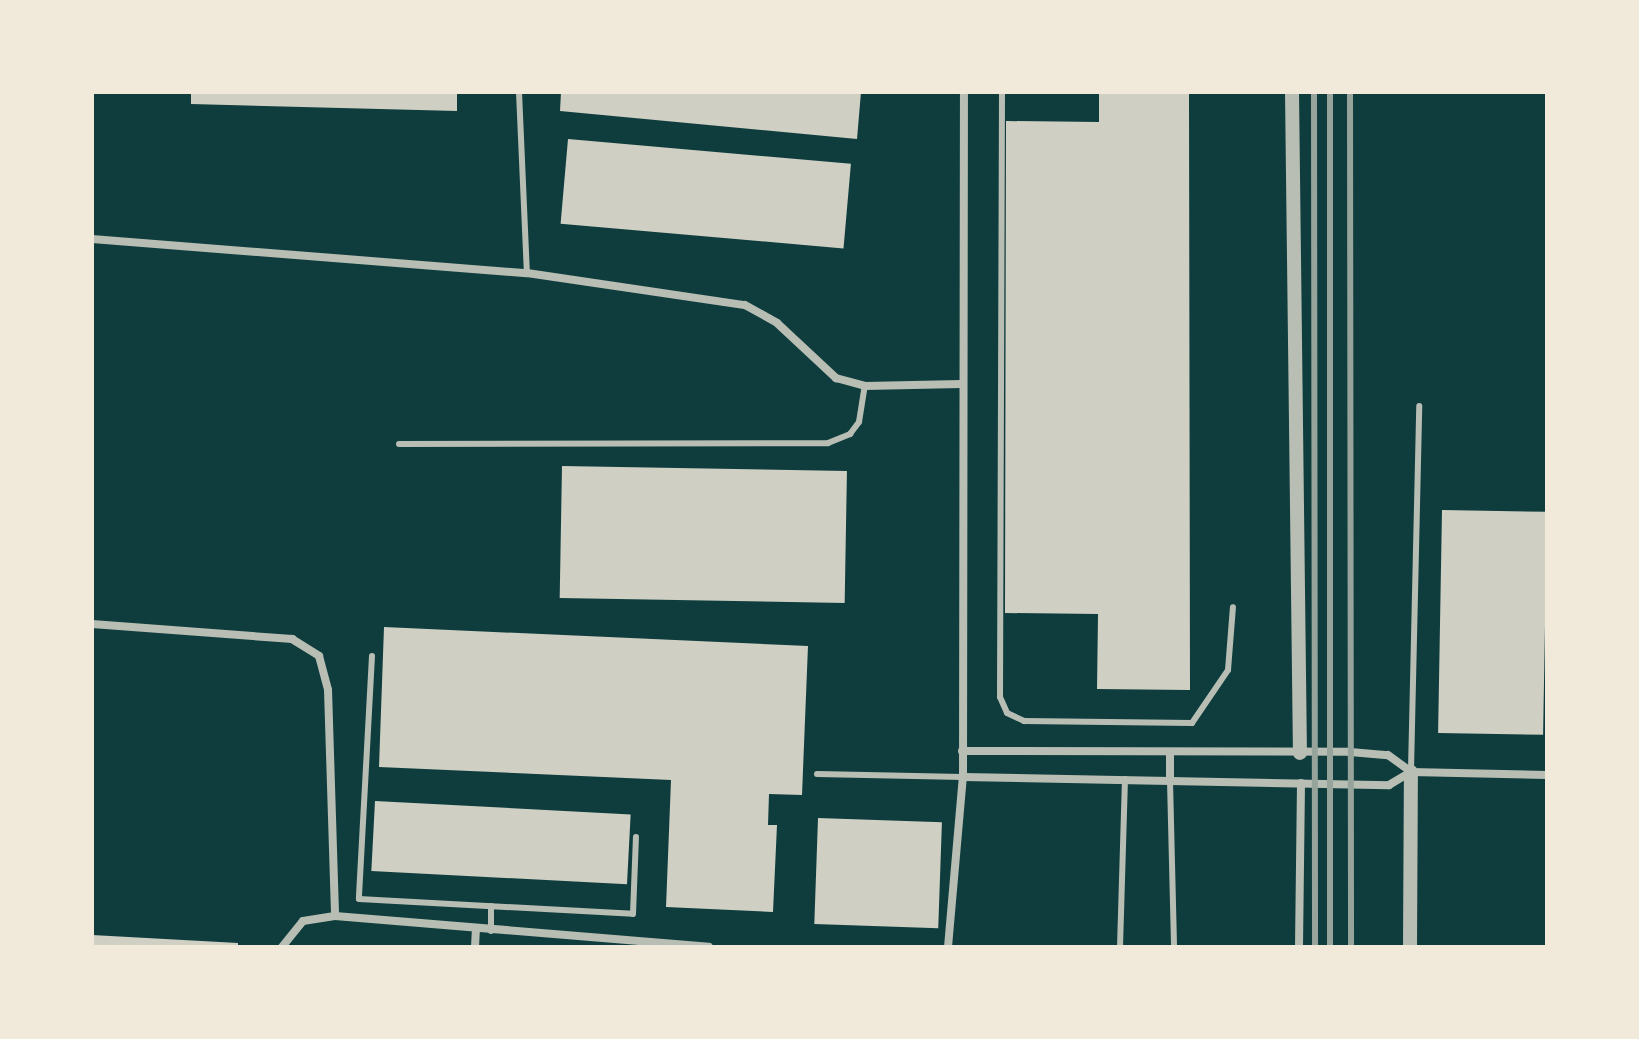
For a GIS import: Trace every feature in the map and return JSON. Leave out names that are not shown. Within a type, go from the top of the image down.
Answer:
[{"type":"street","points":[[948,947],[963,777],[961,384],[964,92]]},
{"type":"street","points":[[1292,92],[1300,753]]},
{"type":"street","points":[[92,239],[527,273],[745,305],[777,323],[836,378],[865,386],[961,384]]},
{"type":"street","points":[[92,624],[292,639],[319,656],[328,690],[335,916]]},
{"type":"street","points":[[962,751],[1388,755],[1411,772]]},
{"type":"street","points":[[1170,753],[1170,781]]},
{"type":"street","points":[[1410,947],[1411,772]]},
{"type":"street","points":[[963,777],[1389,785],[1411,772],[1547,775]]},
{"type":"street","points":[[1299,947],[1301,783]]},
{"type":"street","points":[[282,947],[303,921],[335,916],[709,947]]},
{"type":"street","points":[[475,947],[476,929]]},
{"type":"lane","points":[[519,92],[527,273]]},
{"type":"lane","points":[[1002,92],[1000,697],[1007,713],[1024,721],[1192,723],[1228,670],[1233,607]]},
{"type":"lane","points":[[399,444],[828,443],[850,434],[859,422],[865,386]]},
{"type":"lane","points":[[1411,772],[1419,406]]},
{"type":"lane","points":[[372,656],[359,899],[633,914],[636,837]]},
{"type":"lane","points":[[817,774],[963,777]]},
{"type":"lane","points":[[1120,947],[1125,779]]},
{"type":"lane","points":[[1170,781],[1174,947]]},
{"type":"lane","points":[[491,906],[491,931]]},
{"type":"building","points":[[191,92],[457,92],[457,111],[191,104]]},
{"type":"building","points":[[561,92],[861,92],[857,139],[560,111]]},
{"type":"building","points":[[1099,92],[1189,92],[1190,690],[1097,689],[1098,614],[1005,613],[1006,121],[1099,122]]},
{"type":"building","points":[[568,139],[851,164],[844,248],[561,224]]},
{"type":"building","points":[[562,466],[847,471],[845,603],[560,598]]},
{"type":"building","points":[[1442,510],[1547,512],[1543,735],[1438,733]]},
{"type":"building","points":[[384,627],[808,646],[802,795],[769,794],[768,825],[777,825],[773,912],[666,907],[671,780],[379,767]]},
{"type":"building","points":[[375,801],[631,814],[627,884],[371,871]]},
{"type":"building","points":[[818,818],[942,822],[938,928],[814,924]]},
{"type":"building","points":[[92,935],[238,943],[238,947],[92,947]]},
{"type":"railway","points":[[1314,92],[1315,947]]},
{"type":"railway","points":[[1330,92],[1330,947]]},
{"type":"railway","points":[[1350,92],[1351,947]]}]
